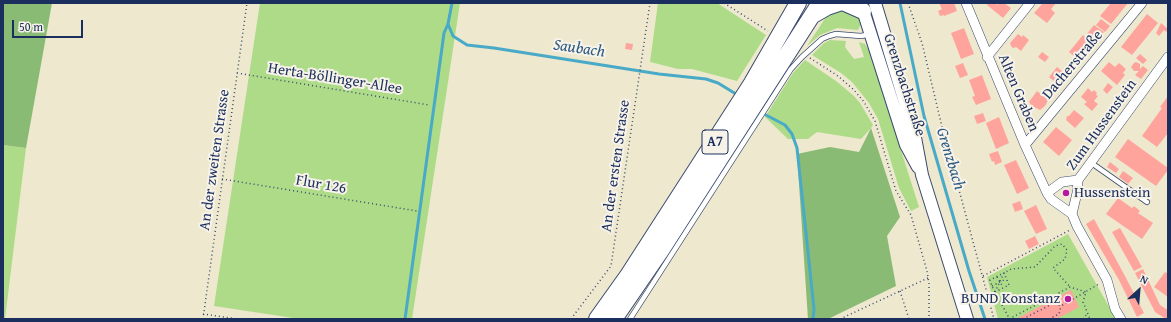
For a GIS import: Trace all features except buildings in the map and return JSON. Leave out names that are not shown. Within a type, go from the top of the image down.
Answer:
[{"type":"highway","name":"A7","points":[[597,319],[635,266],[752,84],[798,3]]},
{"type":"highway","points":[[817,9],[839,3]]},
{"type":"highway","points":[[844,3],[867,6]]},
{"type":"highway","name":"A7","points":[[614,319],[654,261],[817,9]]},
{"type":"street","name":"Alten Graben","points":[[966,3],[987,57],[1046,193],[1051,199],[1072,214]]},
{"type":"street","points":[[987,57],[1030,3]]},
{"type":"street","name":"Dacherstraße","points":[[1025,145],[1142,3]]},
{"type":"street","name":"Grenzbachstraße","points":[[867,6],[884,34],[914,132],[922,175],[967,319]]},
{"type":"street","name":"Grenzbachstraße","points":[[867,6],[871,34],[906,145],[922,175]]},
{"type":"street","name":"Zum Hussenstein","points":[[1072,214],[1077,193],[1078,180],[1168,57]]},
{"type":"street","points":[[1046,193],[1062,182],[1078,180]]},
{"type":"street","points":[[1072,214],[1076,226],[1107,280],[1116,310],[1121,319]]},
{"type":"lane","points":[[630,319],[791,69],[822,39],[829,36],[836,34],[861,36],[884,34]]},
{"type":"lane","points":[[1090,162],[1147,202]]},
{"type":"path","name":"An der zweiten Strasse","points":[[203,319],[247,3]]},
{"type":"path","name":"An der ersten Strasse","points":[[571,319],[611,266],[650,3]]},
{"type":"path","points":[[724,3],[768,31]]},
{"type":"path","points":[[908,3],[922,43],[943,131],[994,319]]},
{"type":"path","points":[[809,57],[838,76],[854,90],[870,111],[879,133],[896,191],[910,215],[928,278],[929,319]]},
{"type":"path","name":"Herta-Böllinger-Allee","points":[[237,73],[429,105]]},
{"type":"path","name":"Flur 126","points":[[222,179],[416,211]]},
{"type":"path","points":[[983,276],[1076,226]]},
{"type":"path","points":[[1070,287],[1009,319],[990,280],[1011,270],[1035,267],[1055,246],[1062,244],[1067,250],[1065,259],[1053,268],[1070,287],[1086,292]]},
{"type":"path","points":[[995,292],[1009,285],[1004,273]]},
{"type":"path","points":[[995,292],[1004,273]]},
{"type":"path","points":[[997,277],[1003,288]]},
{"type":"path","points":[[840,319],[928,278]]},
{"type":"path","points":[[992,286],[1006,279]]},
{"type":"path","points":[[1049,319],[1059,314],[1061,306],[1107,280]]},
{"type":"path","points":[[900,291],[909,319]]},
{"type":"path","points":[[1086,292],[1083,302],[1090,319]]},
{"type":"path","points":[[1023,319],[1054,303],[1061,306]]},
{"type":"path","points":[[203,314],[238,319]]},
{"type":"path","points":[[1083,319],[1087,314]]},
{"type":"green space","points":[[3,3],[52,3],[26,148],[3,145]]},
{"type":"green space","points":[[260,3],[460,3],[412,319],[300,319],[214,306]]},
{"type":"green space","points":[[658,3],[717,3],[766,35],[737,81],[692,69],[678,69],[650,62]]},
{"type":"green space","points":[[844,8],[856,13],[861,24],[858,30],[837,28],[820,35],[807,46],[830,11]]},
{"type":"green space","points":[[830,40],[846,41],[845,47],[854,59],[864,57],[859,42],[865,44],[869,50],[919,207],[911,211],[899,188],[878,119],[869,103],[852,82],[841,73],[812,55],[824,43]]},
{"type":"green space","points":[[805,60],[836,81],[860,103],[873,125],[861,139],[817,132],[808,139],[788,139],[765,117],[793,73]]},
{"type":"green space","points":[[871,128],[900,217],[887,236],[896,286],[828,319],[808,319],[797,154],[830,147],[859,152]]},
{"type":"green space","points":[[3,145],[26,148],[5,319],[3,319]]},
{"type":"green space","points":[[1068,234],[1116,319],[998,319],[987,277]]},
{"type":"waterway","points":[[405,319],[444,33],[448,24],[452,3]]},
{"type":"waterway","name":"Grenzbach","points":[[900,3],[924,116],[969,271],[985,319]]},
{"type":"waterway","name":"Saubach","points":[[448,24],[453,36],[467,45],[659,74],[706,79],[718,83],[736,94]]},
{"type":"waterway","name":"Saubach","points":[[766,115],[785,125],[792,134],[797,148],[814,309],[813,319]]},
{"type":"place","name":"Hussenstein","points":[[1066,193]]},
{"type":"place","name":"BUND Konstanz","points":[[1068,299]]}]
